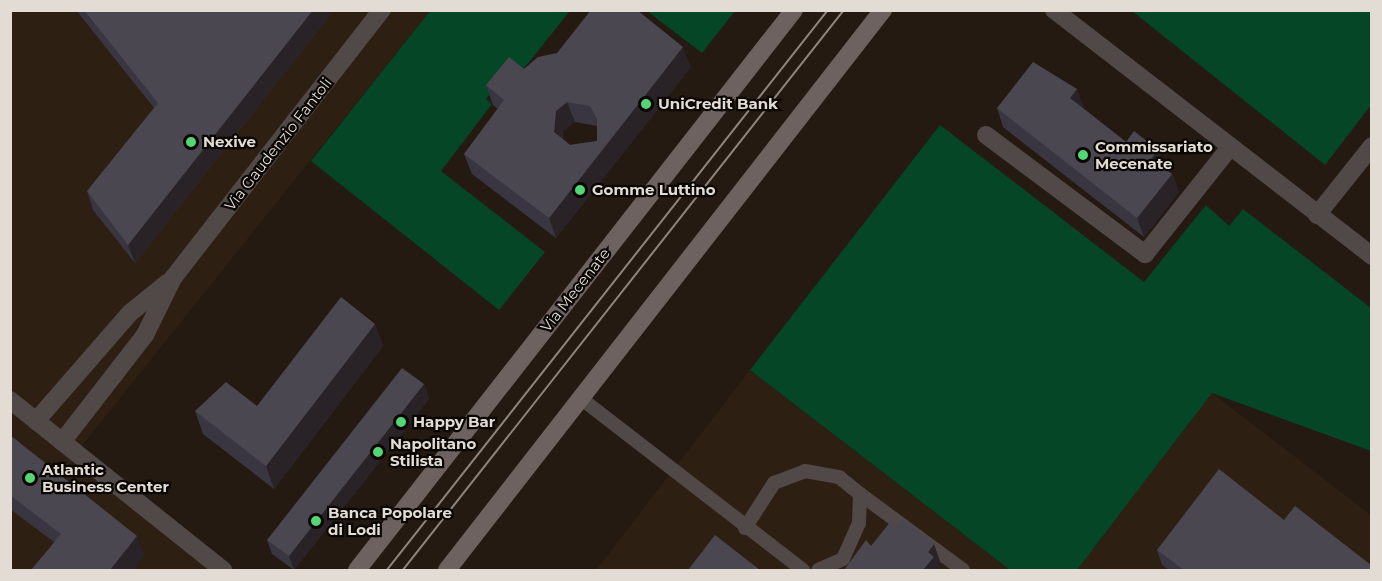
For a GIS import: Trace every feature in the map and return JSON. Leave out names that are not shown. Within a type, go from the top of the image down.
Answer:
[{"type":"main road","name":"Via Mecenate","points":[[357,570],[794,10]]},
{"type":"main road","points":[[447,570],[583,400],[883,10]]},
{"type":"street","name":"Via Gaudenzio Fantoli","points":[[62,442],[145,335],[173,278],[382,10]]},
{"type":"street","points":[[1054,10],[1371,256]]},
{"type":"street","points":[[986,135],[1145,254],[1230,147]]},
{"type":"street","points":[[1317,215],[1371,146]]},
{"type":"street","name":"Via Gaudenzio Fantoli","points":[[36,421],[130,313],[173,278]]},
{"type":"street","points":[[10,400],[223,570]]},
{"type":"lane","points":[[583,400],[644,451],[803,570]]},
{"type":"lane","points":[[745,528],[774,483],[805,471],[839,477],[963,570]]},
{"type":"lane","points":[[818,570],[843,559],[859,523],[860,494]]},
{"type":"shaded area","points":[[10,11],[430,11],[76,453],[222,570],[11,570]]},
{"type":"shaded area","points":[[750,370],[1010,570],[596,570]]},
{"type":"shaded area","points":[[1212,393],[1371,515],[1371,570],[1077,570]]},
{"type":"green space","points":[[430,11],[570,11],[517,77],[497,85],[486,99],[492,104],[441,171],[545,252],[499,310],[311,161]]},
{"type":"green space","points":[[647,11],[735,11],[702,53]]},
{"type":"green space","points":[[1132,11],[1371,11],[1371,105],[1325,165]]},
{"type":"green space","points":[[940,125],[1144,282],[1206,205],[1229,226],[1243,209],[1371,308],[1371,451],[1212,393],[1077,570],[1010,570],[750,370]]},
{"type":"building","points":[[84,10],[313,10],[128,245],[87,191],[158,103]]},
{"type":"building","points":[[591,10],[637,10],[683,47],[549,218],[464,154],[504,100],[486,85],[509,57],[524,69],[538,57],[557,53]],"holes":[[[567,102],[590,106],[597,119],[597,141],[570,145],[554,132],[556,111]]]},
{"type":"building","name":"Commissariato Mecenate","points":[[1033,62],[1077,89],[1070,98],[1126,142],[1134,131],[1158,150],[1152,158],[1172,174],[1137,218],[997,108]]},
{"type":"building","points":[[341,297],[375,324],[266,466],[195,411],[226,382],[257,406]]},
{"type":"building","points":[[402,368],[424,384],[289,556],[267,540]]},
{"type":"building","points":[[10,435],[137,536],[110,570],[31,570],[61,534],[10,495]]},
{"type":"building","points":[[1219,469],[1284,520],[1295,506],[1371,565],[1371,570],[1184,570],[1157,550]]},
{"type":"building","points":[[902,519],[934,544],[928,552],[934,557],[923,570],[844,570],[866,540],[871,546],[891,521],[896,525]]},
{"type":"building","points":[[715,535],[760,570],[688,570]]},
{"type":"tram line","points":[[387,570],[828,10]]},
{"type":"tram line","points":[[403,570],[844,10]]},
{"type":"place","name":"UniCredit Bank","points":[[646,104]]},
{"type":"place","name":"Nexive","points":[[191,142]]},
{"type":"place","name":"Commissariato Mecenate","points":[[1083,155]]},
{"type":"place","name":"Gomme Luttino","points":[[580,190]]},
{"type":"place","name":"Happy Bar","points":[[401,422]]},
{"type":"place","name":"Napolitano Stilista","points":[[378,452]]},
{"type":"place","name":"Atlantic Business Center","points":[[30,478]]},
{"type":"place","name":"Banca Popolare di Lodi","points":[[316,521]]}]
